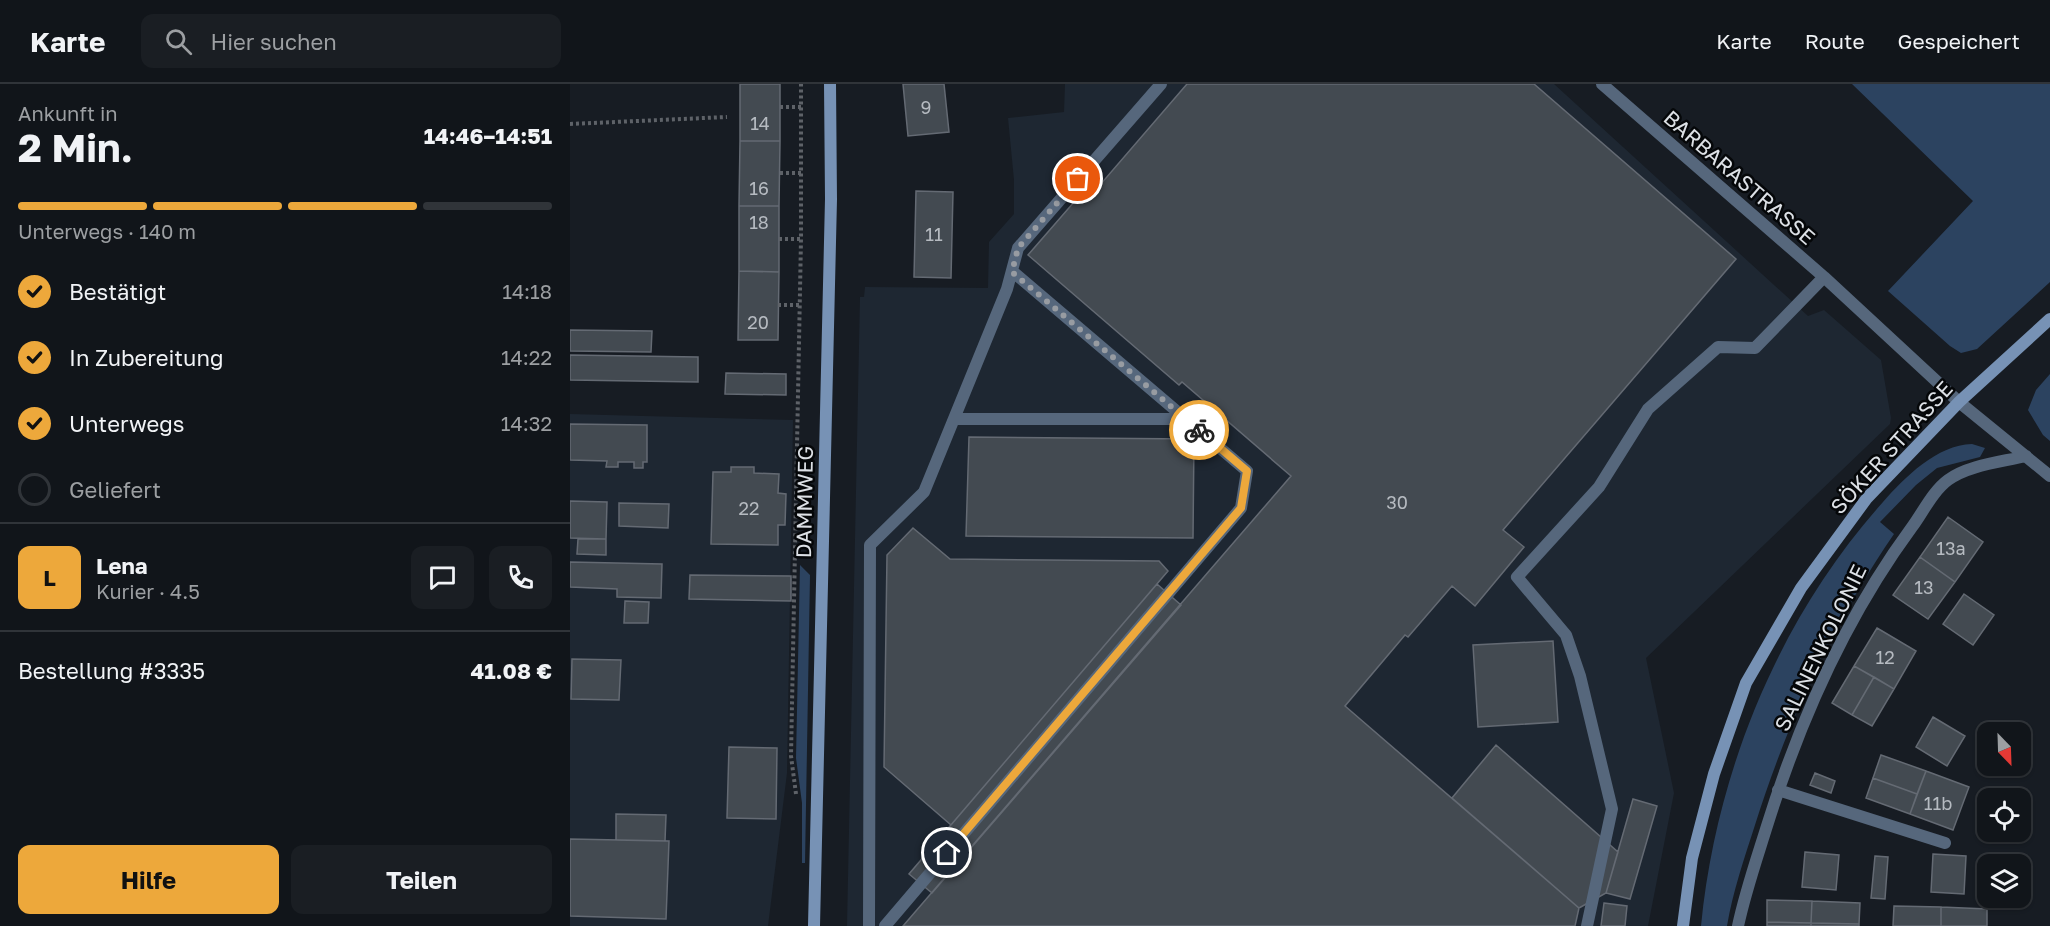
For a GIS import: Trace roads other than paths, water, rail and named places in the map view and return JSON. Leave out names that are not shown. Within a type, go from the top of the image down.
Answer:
[{"type":"street","name":"DAMMWEG","points":[[814,924],[831,199],[830,84]]},
{"type":"street","points":[[869,926],[870,545],[924,492],[1007,289],[1018,248],[1161,84]]},
{"type":"street","name":"BARBARASTRASSE","points":[[1602,84],[1824,278],[1959,402],[2050,476]]},
{"type":"street","points":[[885,926],[1241,508],[1247,471],[1012,272]]},
{"type":"street","points":[[1587,926],[1612,808],[1580,676],[1566,635],[1518,577],[1599,487],[1648,409],[1718,347],[1755,348],[1824,278]]},
{"type":"street","name":"SÖKER STRASSE","points":[[1683,926],[1692,858],[1714,774],[1746,683],[1801,588],[1867,498],[1959,402],[2050,319]]},
{"type":"street","points":[[954,419],[1186,419]]},
{"type":"street","name":"SALINENKOLONIE","points":[[1738,926],[1743,902],[1778,790],[1801,728],[1852,618],[1880,570],[1940,487],[1949,479],[1973,469],[2026,456]]},
{"type":"street","points":[[1778,790],[1945,843]]}]
